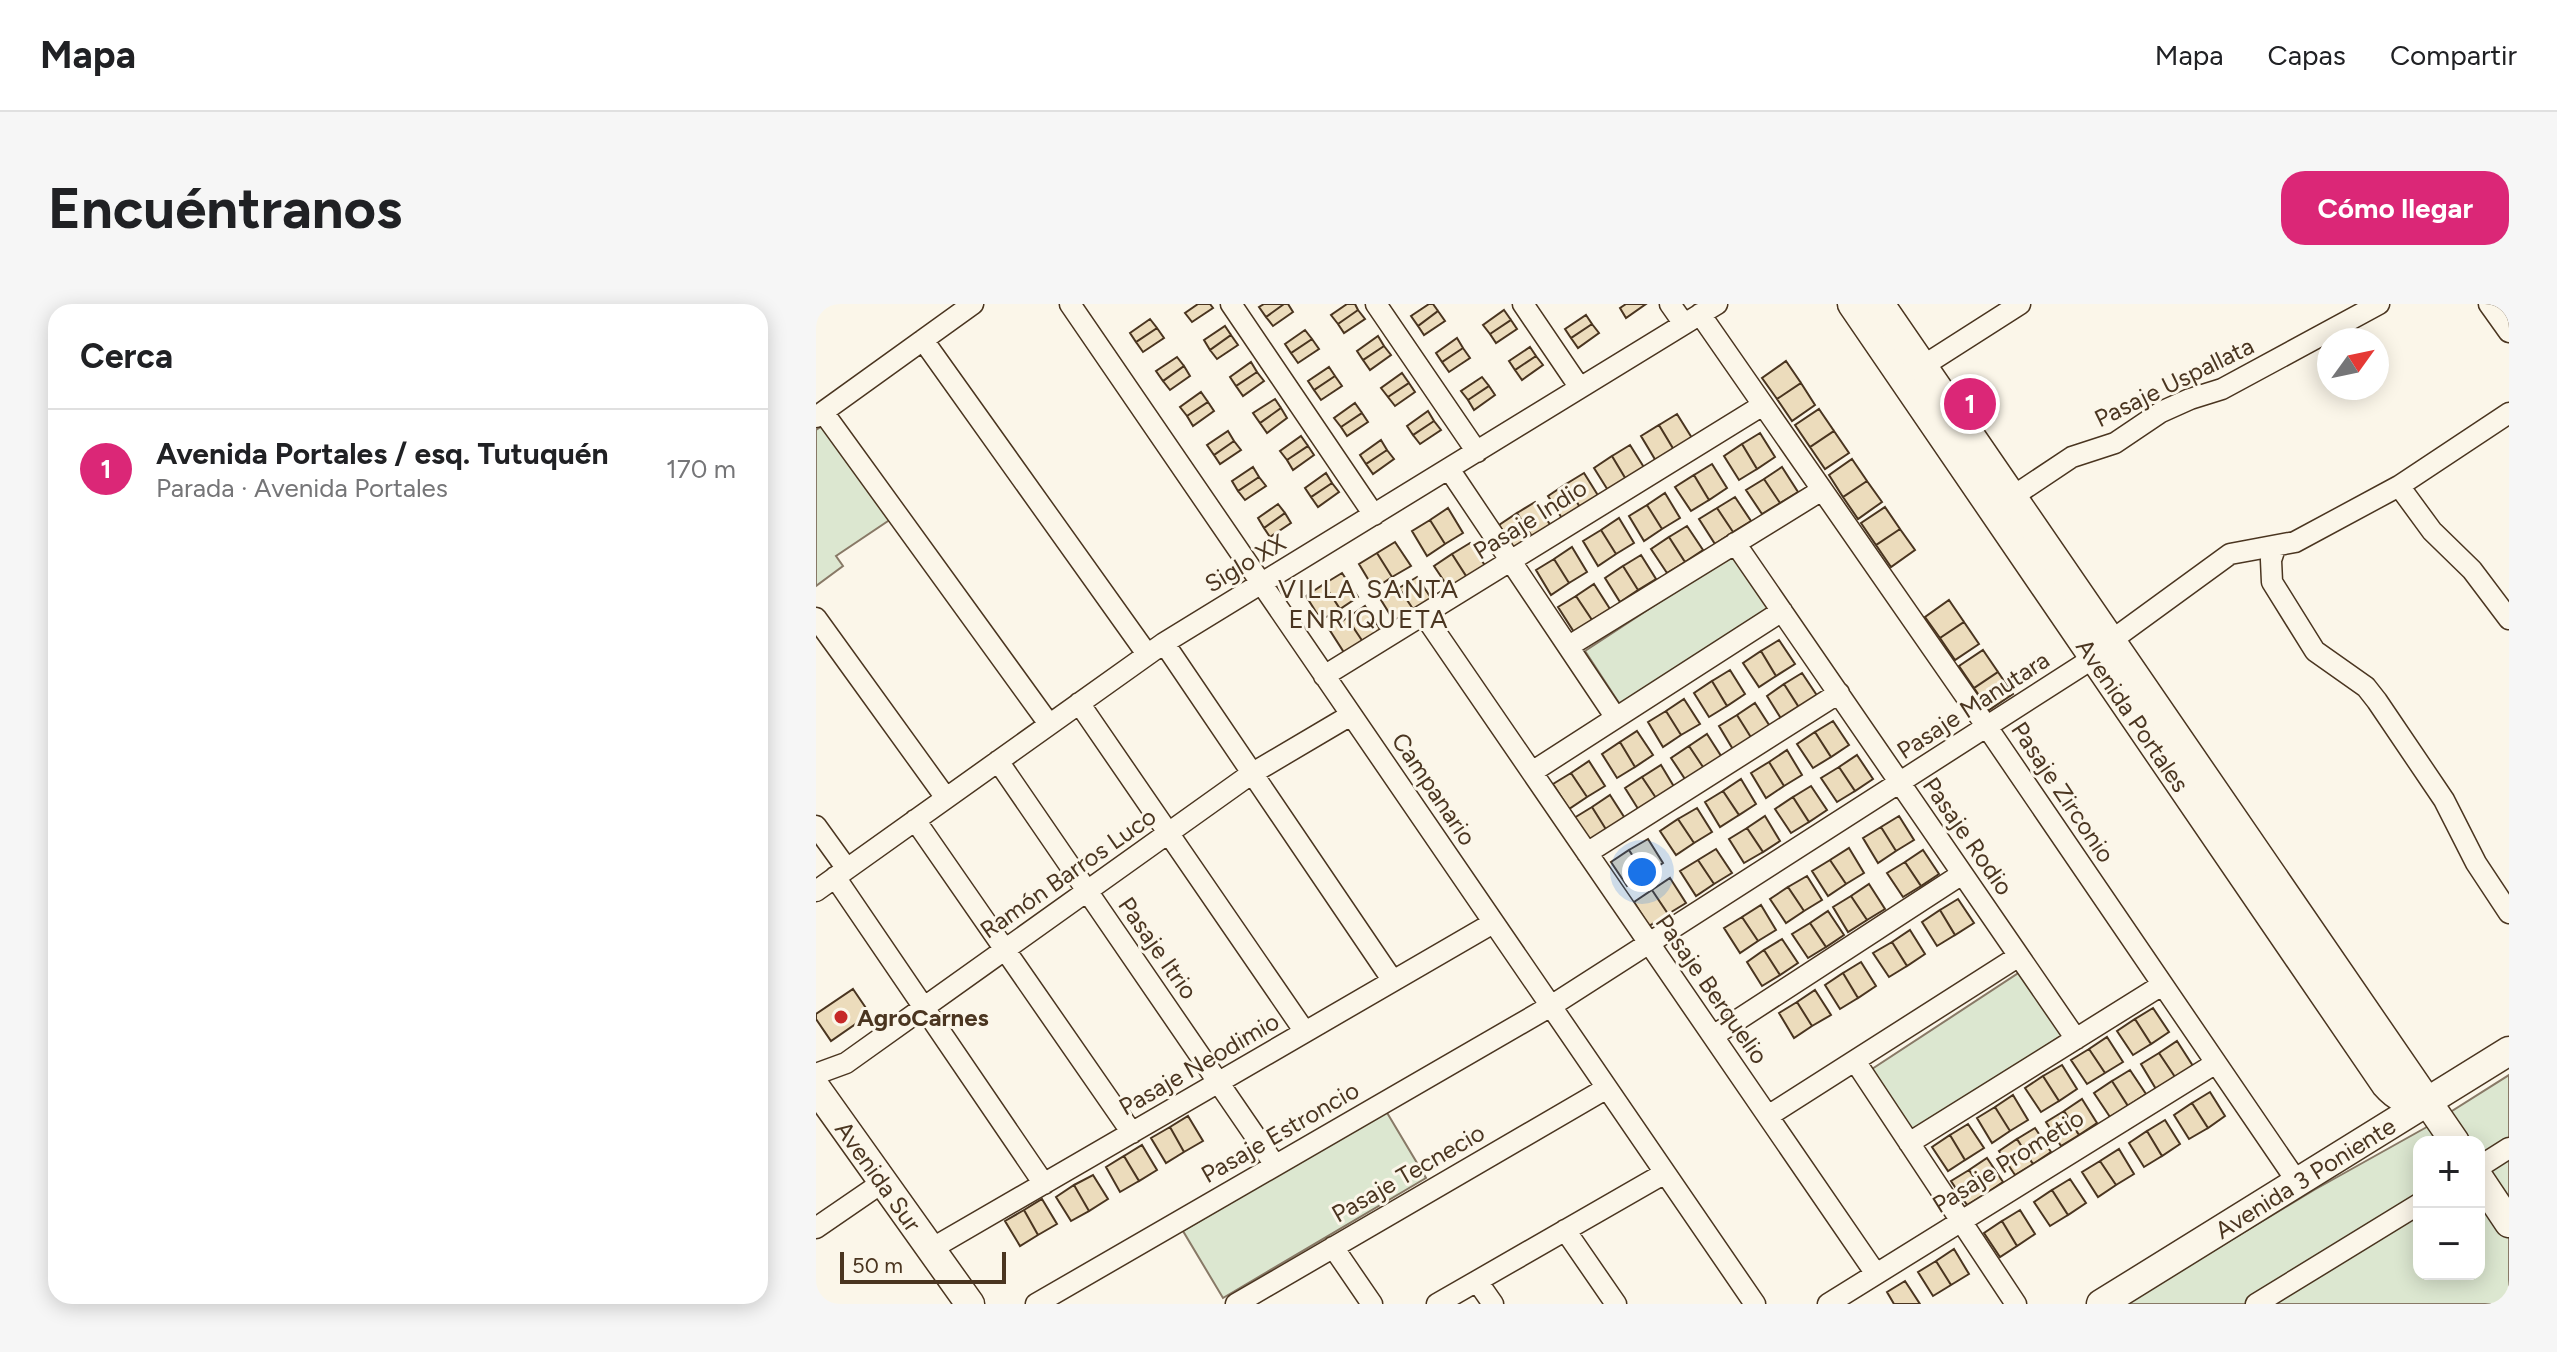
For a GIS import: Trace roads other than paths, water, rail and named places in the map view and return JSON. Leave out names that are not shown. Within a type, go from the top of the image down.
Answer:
[{"type":"main road","name":"Avenida Portales","points":[[1852,304],[2003,503],[2104,648],[2386,1085],[2408,1101],[2429,1102]]},
{"type":"main road","name":"Avenida Portales","points":[[1880,304],[1923,366],[2003,503]]},
{"type":"main road","name":"Avenida 3 Poniente","points":[[2101,1304],[2509,1051]]},
{"type":"main road","name":"Avenida Sur","points":[[816,1088],[970,1304]]},
{"type":"main road","points":[[2429,1102],[2451,1136]]},
{"type":"main road","points":[[2485,1187],[2509,1223]]},
{"type":"street","points":[[973,304],[820,414],[1049,724]]},
{"type":"street","name":"Campanario","points":[[1070,304],[1755,1304]]},
{"type":"street","points":[[1231,304],[1374,515]]},
{"type":"street","points":[[1376,304],[1477,452]]},
{"type":"street","points":[[1523,304],[1580,388]]},
{"type":"street","name":"Pasaje Zirconio","points":[[1670,304],[1700,314],[2298,1183]]},
{"type":"street","points":[[1923,366],[2020,304]]},
{"type":"street","name":"Pasaje Uspallata","points":[[2003,503],[2072,457],[2115,443],[2161,412],[2222,389],[2379,304]]},
{"type":"street","points":[[2489,304],[2509,332]]},
{"type":"street","name":"Siglo XX","points":[[816,891],[1156,648],[1700,314]]},
{"type":"street","points":[[923,340],[1251,774],[1393,981]]},
{"type":"street","name":"Pasaje Indio","points":[[1324,676],[1763,405]]},
{"type":"street","name":"Pasaje Manutara","points":[[1551,1006],[1987,727],[2104,648],[2230,554],[2295,542],[2399,486],[2509,413]]},
{"type":"street","points":[[1449,469],[1616,718]]},
{"type":"street","points":[[2399,486],[2432,531],[2472,570],[2509,619]]},
{"type":"street","points":[[1569,646],[1822,490]]},
{"type":"street","name":"Pasaje Rodio","points":[[1735,543],[2076,1039]]},
{"type":"street","points":[[2275,548],[2270,570],[2272,582],[2315,651],[2366,687],[2377,701],[2444,800],[2476,863],[2509,913]]},
{"type":"street","points":[[1532,772],[1782,611]]},
{"type":"street","name":"Pasaje Berquelio","points":[[1424,615],[1876,1274]]},
{"type":"street","points":[[816,618],[946,798]]},
{"type":"street","points":[[1587,853],[1839,693]]},
{"type":"street","points":[[1079,703],[1305,1032]]},
{"type":"street","name":"Ramón Barros Luco","points":[[816,1074],[846,1063],[1251,774],[1351,715]]},
{"type":"street","name":"Pasaje Itrio","points":[[998,761],[1275,1165]]},
{"type":"street","points":[[915,820],[1132,1133]]},
{"type":"street","points":[[816,826],[841,873],[924,1007],[1044,1184]]},
{"type":"street","points":[[1713,1036],[1962,874]]},
{"type":"street","name":"Pasaje Neodimio","points":[[931,1249],[1493,923]]},
{"type":"street","points":[[1768,1116],[2019,956]]},
{"type":"street","points":[[1909,1143],[2162,985]]},
{"type":"street","name":"Pasaje Estroncio","points":[[1036,1304],[1551,1006]]},
{"type":"street","points":[[1855,1061],[2016,1304]]},
{"type":"street","name":"Pasaje Prometio","points":[[1828,1304],[2216,1063]]},
{"type":"street","name":"Pasaje Tecnecio","points":[[1236,1304],[1607,1088]]},
{"type":"street","points":[[2485,1163],[2509,1148]]},
{"type":"street","points":[[1437,1304],[1665,1173]]},
{"type":"street","points":[[816,1228],[883,1182]]},
{"type":"street","points":[[2256,1304],[2413,1208]]},
{"type":"street","points":[[1565,1230],[1616,1304]]},
{"type":"street","points":[[1333,1247],[1372,1304]]},
{"type":"street","points":[[1477,1281],[1493,1304]]},
{"type":"place","name":"Avenida Portales / esq. Tutuquén","points":[[1970,404]]},
{"type":"place","name":"AgroCarnes","points":[[841,1017]]},
{"type":"district","name":"VILLA SANTA ENRIQUETA","points":[[1369,604]]}]
